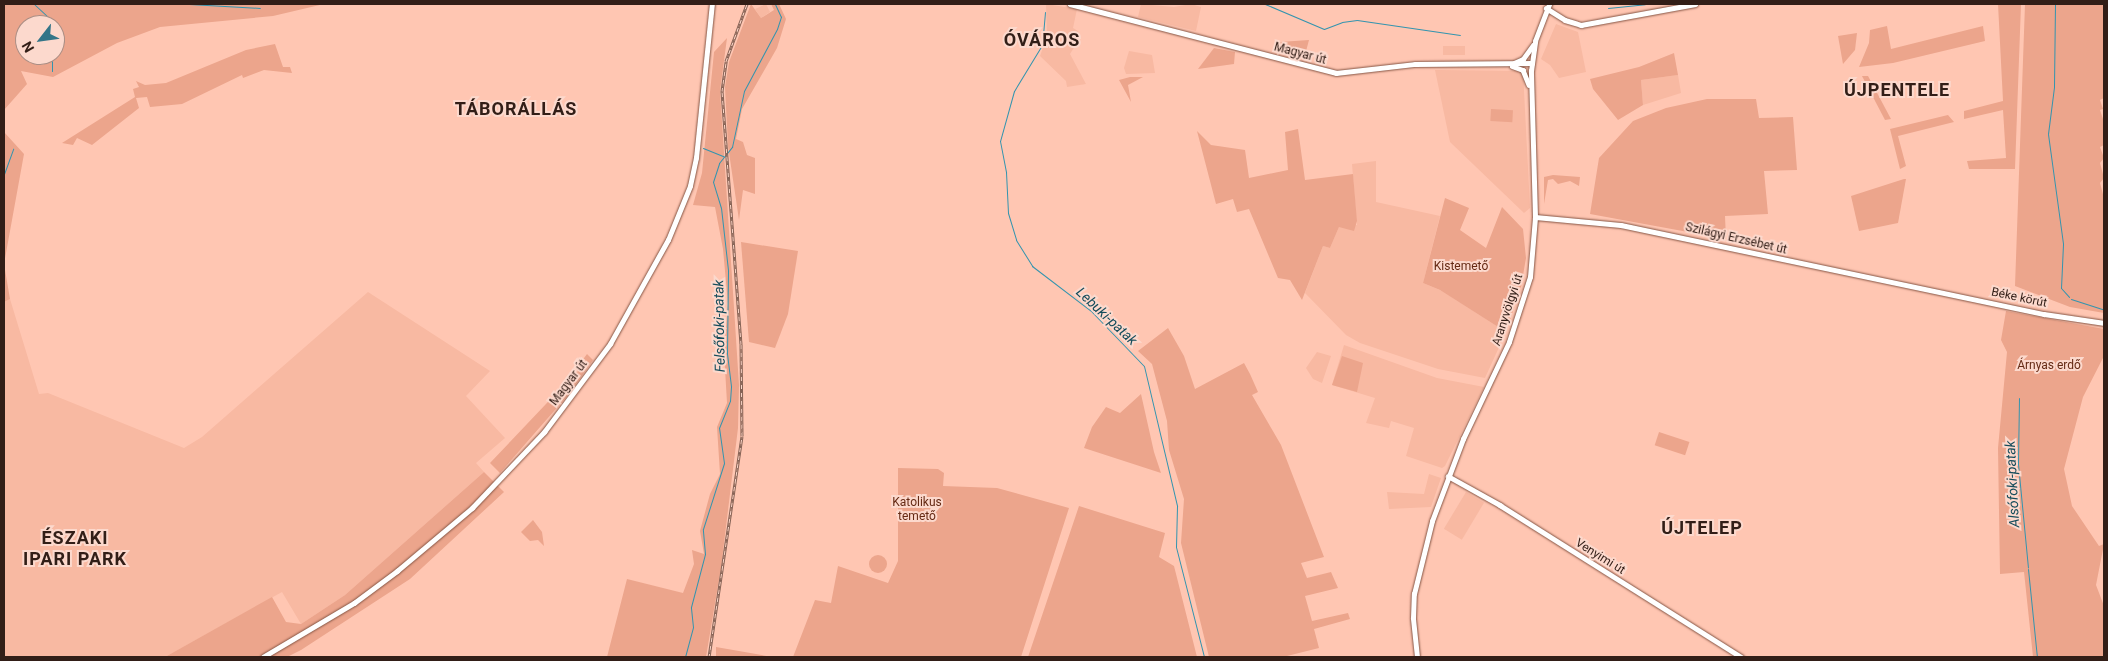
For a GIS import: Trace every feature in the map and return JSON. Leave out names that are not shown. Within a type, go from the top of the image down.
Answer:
[{"type":"street","name":"Magyar út","points":[[263,657],[354,603],[397,571],[472,508],[544,432],[610,344],[668,240],[690,186],[696,158],[712,4]]},
{"type":"street","name":"Magyar út","points":[[1070,4],[1336,73],[1415,64],[1532,64]]},
{"type":"street","points":[[1547,6],[1555,15],[1576,24],[1590,24],[1696,4]]},
{"type":"street","name":"Aranyvölgyi út","points":[[1417,657],[1413,608],[1423,551],[1448,476],[1519,316],[1530,277],[1535,218],[1530,91],[1535,41],[1547,6]]},
{"type":"street","points":[[1543,17],[1555,15]]},
{"type":"street","points":[[1506,65],[1523,59],[1535,41]]},
{"type":"street","points":[[1506,65],[1523,70],[1530,91]]},
{"type":"street","name":"Szilágyi Erzsébet út","points":[[1535,218],[1620,225],[1931,289]]},
{"type":"street","name":"Béke körút","points":[[1931,289],[2044,314],[2104,322]]},
{"type":"street","name":"Venyimi út","points":[[1448,476],[1500,505],[1741,657]]},
{"type":"shaded area","points":[[766,4],[770,12],[761,18],[755,9]]},
{"type":"shaded area","points":[[1046,4],[1077,9],[1073,28],[1078,31],[1080,38],[1070,54],[1086,84],[1067,87],[1066,81],[1040,56],[1047,36]]},
{"type":"shaded area","points":[[1141,4],[1174,7],[1191,4],[1201,7],[1196,31],[1138,17]]},
{"type":"shaded area","points":[[1556,24],[1578,32],[1586,72],[1559,78],[1550,65],[1541,59]]},
{"type":"shaded area","points":[[1443,46],[1465,46],[1465,55],[1443,55]]},
{"type":"shaded area","points":[[1129,51],[1152,55],[1155,73],[1126,74],[1124,68]]},
{"type":"shaded area","points":[[1435,70],[1523,71],[1530,208],[1524,213],[1450,142]]},
{"type":"shaded area","points":[[1678,75],[1681,93],[1643,105],[1641,80]]},
{"type":"shaded area","points":[[1376,161],[1376,202],[1440,216],[1423,283],[1442,291],[1506,332],[1485,378],[1438,369],[1360,343],[1346,335],[1305,293],[1323,246],[1330,248],[1339,227],[1357,225],[1352,164]]},
{"type":"shaded area","points":[[368,292],[490,371],[466,396],[505,438],[476,463],[484,472],[345,595],[301,624],[282,592],[165,657],[4,657],[4,302],[10,299],[39,394],[48,393],[184,448],[202,437]]},
{"type":"shaded area","points":[[1344,345],[1437,378],[1484,387],[1445,466],[1442,468],[1406,456],[1414,428],[1391,421],[1389,428],[1366,423],[1375,398],[1332,385]]},
{"type":"shaded area","points":[[1317,352],[1331,356],[1322,383],[1313,379],[1306,368]]},
{"type":"shaded area","points":[[1429,474],[1441,478],[1431,507],[1389,509],[1387,492],[1424,494]]},
{"type":"shaded area","points":[[1466,492],[1484,503],[1462,540],[1444,529]]},
{"type":"green space","points":[[4,4],[324,4],[273,16],[160,27],[117,43],[53,77],[21,71],[27,84],[4,110]]},
{"type":"green space","points":[[751,4],[761,18],[774,10],[771,4],[779,4],[786,19],[777,48],[742,109],[736,139],[743,142],[747,155],[755,158],[755,194],[743,190],[739,220],[728,146],[725,87],[729,62]]},
{"type":"green space","points":[[1998,4],[2021,4],[2015,169],[1969,169],[1967,161],[2006,158],[2003,110],[1964,119],[1964,111],[2003,101]]},
{"type":"green space","points":[[2025,4],[2104,4],[2104,98],[2100,100],[2103,109],[2100,110],[2104,122],[2104,145],[2100,147],[2104,158],[2100,163],[2104,178],[2100,183],[2104,198],[2104,313],[2070,307],[2015,286]]},
{"type":"green space","points":[[1887,26],[1891,49],[1983,26],[1985,41],[1893,63],[1859,67],[1869,43],[1870,30]]},
{"type":"green space","points":[[1857,33],[1855,50],[1843,64],[1838,36]]},
{"type":"green space","points":[[727,38],[720,91],[739,385],[738,428],[721,568],[706,657],[607,657],[627,579],[683,593],[694,564],[692,550],[704,554],[700,531],[710,494],[720,474],[717,427],[727,403],[724,351],[728,304],[723,249],[715,207],[693,205],[702,173],[714,52]]},
{"type":"green space","points":[[1309,40],[1305,55],[1281,48],[1280,42]]},
{"type":"green space","points":[[275,44],[283,67],[290,67],[292,73],[264,70],[243,78],[242,75],[182,104],[150,107],[147,97],[136,98],[139,108],[92,145],[77,138],[73,145],[62,143],[135,97],[133,89],[139,87],[136,81],[145,85],[166,83],[246,50]]},
{"type":"green space","points":[[1214,48],[1235,52],[1234,64],[1198,69]]},
{"type":"green space","points":[[1674,53],[1678,75],[1641,80],[1643,105],[1618,120],[1593,89],[1590,79],[1639,67]]},
{"type":"green space","points":[[1862,76],[1868,76],[1891,119],[1885,120]]},
{"type":"green space","points":[[1130,77],[1143,77],[1128,85],[1131,102],[1119,80]]},
{"type":"green space","points":[[1707,99],[1756,99],[1759,118],[1793,117],[1797,170],[1764,171],[1768,214],[1725,216],[1726,239],[1590,214],[1599,158],[1633,121],[1666,108]]},
{"type":"green space","points":[[1491,109],[1513,110],[1512,122],[1490,121]]},
{"type":"green space","points":[[1948,115],[1954,122],[1898,136],[1906,166],[1900,169],[1890,129]]},
{"type":"green space","points":[[1298,129],[1305,180],[1353,174],[1357,221],[1354,231],[1339,227],[1330,248],[1323,246],[1302,300],[1290,280],[1278,278],[1249,209],[1237,212],[1233,199],[1216,204],[1197,131],[1211,145],[1245,150],[1249,178],[1288,170],[1285,132]]},
{"type":"green space","points":[[4,132],[24,154],[4,264]]},
{"type":"green space","points":[[1553,175],[1580,177],[1579,186],[1570,181],[1558,184],[1553,179],[1548,180],[1544,204],[1544,177]]},
{"type":"green space","points":[[1906,179],[1898,223],[1859,231],[1851,196]]},
{"type":"green space","name":"Kistemető","points":[[1445,198],[1469,208],[1460,230],[1486,248],[1502,207],[1523,229],[1526,258],[1521,287],[1506,332],[1440,290],[1423,283]]},
{"type":"green space","points":[[741,242],[798,251],[788,314],[775,348],[749,342]]},
{"type":"green space","points":[[4,264],[10,299],[4,302]]},
{"type":"green space","name":"Árnyas erdő","points":[[2006,311],[2104,329],[2104,356],[2083,397],[2064,469],[2072,506],[2099,546],[2104,544],[2096,585],[2104,606],[2104,657],[2033,657],[2024,572],[2000,574],[1998,448],[2007,352],[2001,340]]},
{"type":"green space","points":[[1168,328],[1184,356],[1195,389],[1244,363],[1250,374],[1258,392],[1252,395],[1281,445],[1324,557],[1301,563],[1307,578],[1331,572],[1338,588],[1305,596],[1312,621],[1348,613],[1350,619],[1314,629],[1319,648],[1283,657],[1209,657],[1181,543],[1184,499],[1169,450],[1167,421],[1152,364],[1138,351]]},
{"type":"green space","points":[[587,354],[593,360],[568,395],[500,473],[490,463],[564,385]]},
{"type":"green space","points":[[1342,356],[1363,363],[1357,392],[1332,385]]},
{"type":"green space","points":[[1141,394],[1154,452],[1161,473],[1084,448],[1092,427],[1106,407],[1120,413]]},
{"type":"green space","points":[[1659,432],[1689,442],[1685,455],[1655,445]]},
{"type":"green space","name":"Katolikus temető","points":[[898,468],[938,469],[944,473],[943,486],[997,488],[1069,508],[1021,657],[793,657],[815,600],[831,603],[838,566],[888,583],[898,561]]},
{"type":"green space","points":[[484,472],[504,492],[410,579],[301,650],[287,657],[165,657],[272,597],[286,622],[301,624],[345,595]]},
{"type":"green space","points":[[1079,506],[1165,533],[1159,557],[1174,566],[1197,657],[1028,657]]},
{"type":"green space","points":[[533,520],[542,532],[544,546],[538,540],[530,541],[521,532]]},
{"type":"green space","points":[[878,555],[884,558],[887,564],[884,570],[878,573],[872,570],[869,564],[872,558]]},
{"type":"green space","points":[[716,647],[756,654],[772,657],[716,657]]},
{"type":"waterway","points":[[34,4],[46,15]]},
{"type":"waterway","points":[[189,4],[260,8]]},
{"type":"waterway","name":"Felsőfoki-patak","points":[[685,657],[693,627],[691,607],[705,554],[703,529],[724,463],[719,428],[730,401],[731,386],[727,354],[728,270],[721,208],[713,182],[719,163],[732,147],[744,91],[777,29],[781,17],[775,4]]},
{"type":"waterway","name":"Alsófoki-patak","points":[[1265,4],[1324,29],[1342,22],[1357,20],[1460,35]]},
{"type":"waterway","name":"Alsófoki-patak","points":[[1608,8],[1645,4]]},
{"type":"waterway","points":[[2055,4],[2054,87],[2048,134],[2063,244],[2061,288],[2069,297]]},
{"type":"waterway","name":"Lebuki-patak","points":[[1045,12],[1042,45],[1014,91],[1000,141],[1006,172],[1008,213],[1016,240],[1032,266],[1091,311],[1144,366],[1177,506],[1176,547],[1204,657]]},
{"type":"waterway","points":[[52,65],[52,71]]},
{"type":"waterway","points":[[703,148],[723,156]]},
{"type":"waterway","points":[[4,174],[13,149]]},
{"type":"waterway","points":[[2071,299],[2104,310]]},
{"type":"waterway","name":"Alsófoki-patak","points":[[2019,398],[2018,464],[2028,568]]},
{"type":"waterway","name":"Alsófoki-patak","points":[[2028,569],[2037,657]]},
{"type":"railway","points":[[709,657],[742,436],[741,344],[722,91],[726,61],[747,4]]},
{"type":"district","name":"ÓVÁROS","points":[[1042,40]]},
{"type":"district","name":"ÚJPENTELE","points":[[1897,90]]},
{"type":"district","name":"TÁBORÁLLÁS","points":[[516,109]]},
{"type":"district","name":"ÚJTELEP","points":[[1702,528]]},
{"type":"district","name":"ÉSZAKI IPARI PARK","points":[[75,549]]}]
